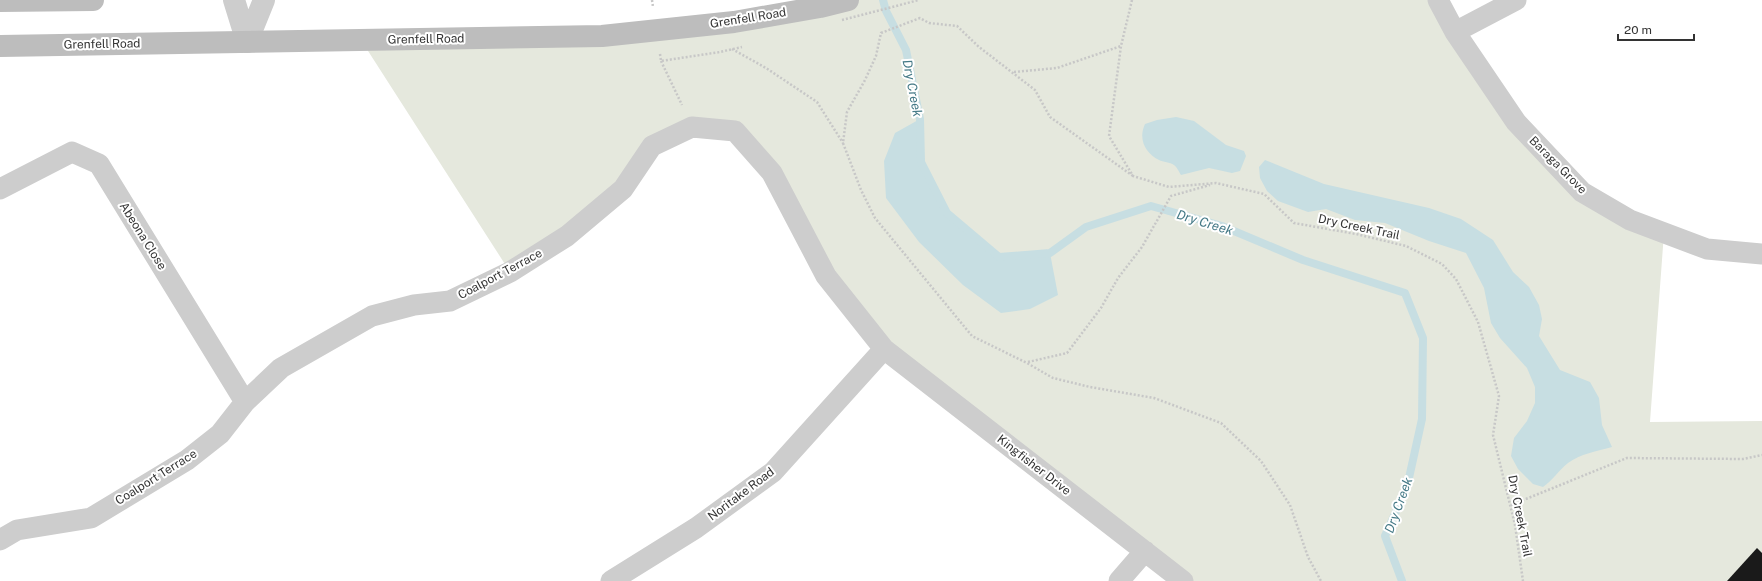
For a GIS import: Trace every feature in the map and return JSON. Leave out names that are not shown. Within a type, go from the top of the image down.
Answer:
[{"type":"main road","points":[[0,1],[93,0]]},
{"type":"main road","name":"Grenfell Road","points":[[0,46],[602,36],[734,22],[841,8]]},
{"type":"street","points":[[234,0],[247,42]]},
{"type":"street","points":[[247,42],[264,0]]},
{"type":"street","name":"Baraga Grove","points":[[1438,0],[1455,32],[1516,122],[1582,192],[1630,220],[1707,248],[1762,254]]},
{"type":"street","points":[[1455,32],[1516,0]]},
{"type":"street","points":[[692,126],[735,131],[772,173],[826,276],[884,349]]},
{"type":"street","name":"Coalport Terrace","points":[[0,540],[17,530],[91,518],[187,460],[220,434],[246,402],[281,368],[372,316],[414,305],[450,301],[510,272],[567,236],[623,189],[652,146],[692,126]]},
{"type":"street","name":"Abeona Close","points":[[0,189],[72,152],[99,164],[246,402]]},
{"type":"street","name":"Kingfisher Drive","points":[[884,349],[1183,581]]},
{"type":"street","name":"Noritake Road","points":[[611,581],[696,528],[773,472],[884,349]]},
{"type":"street","points":[[1119,581],[1145,551]]},
{"type":"path","points":[[841,8],[919,0]]},
{"type":"path","points":[[1132,0],[1121,46],[1109,136],[1133,176]]},
{"type":"path","name":"Dry Creek Trail","points":[[843,143],[847,112],[866,80],[881,33],[920,18],[929,23],[957,26],[979,47],[1035,90],[1050,117],[1133,176],[1169,187],[1216,183],[1264,194],[1294,222],[1356,234],[1406,246],[1442,264],[1456,279],[1478,322],[1499,396],[1493,435],[1511,505],[1523,581]]},
{"type":"path","points":[[1013,72],[1057,68],[1121,46]]},
{"type":"path","points":[[732,49],[766,68],[817,102],[843,143],[861,190],[875,218],[972,336],[1027,362],[1053,378],[1090,387],[1154,398],[1221,423],[1261,461],[1290,505],[1308,557],[1321,581]]},
{"type":"path","points":[[661,60],[692,126]]},
{"type":"path","points":[[1027,362],[1067,353],[1101,308],[1118,278],[1142,247],[1171,196],[1216,183]]},
{"type":"path","points":[[1511,505],[1627,458],[1743,459],[1762,455]]},
{"type":"shaded area","points":[[848,0],[1438,0],[1455,32],[1582,192],[1664,233],[1650,422],[1762,421],[1762,581],[1175,581],[884,349],[735,131],[692,127],[652,146],[623,189],[510,272],[361,40],[705,25]]},
{"type":"water","points":[[1176,117],[1194,121],[1226,145],[1244,151],[1246,156],[1240,171],[1232,173],[1209,168],[1181,175],[1174,165],[1161,161],[1150,154],[1144,145],[1142,135],[1145,124],[1157,120]]},
{"type":"water","points":[[920,119],[921,162],[947,212],[999,257],[1050,253],[1058,295],[1030,309],[1001,313],[963,285],[919,242],[886,198],[884,161],[895,133]]},
{"type":"water","points":[[1265,160],[1324,184],[1429,208],[1461,219],[1493,240],[1513,272],[1529,287],[1539,305],[1542,319],[1539,336],[1560,370],[1590,382],[1599,398],[1602,425],[1612,447],[1578,457],[1564,466],[1543,487],[1533,484],[1518,469],[1511,456],[1514,438],[1527,421],[1535,403],[1535,387],[1527,368],[1500,338],[1491,323],[1484,288],[1466,253],[1429,241],[1385,223],[1355,220],[1326,209],[1308,212],[1278,201],[1267,191],[1260,178],[1259,167]]},
{"type":"building","points":[[1757,548],[1762,553],[1762,581],[1727,581]]},
{"type":"waterway","name":"Dry Creek","points":[[883,0],[886,11],[906,50],[920,119],[921,162],[947,213],[999,257],[1050,253],[1086,227],[1151,206],[1222,226],[1303,260],[1405,293],[1423,338],[1422,419],[1407,487],[1385,536],[1402,581]]}]
